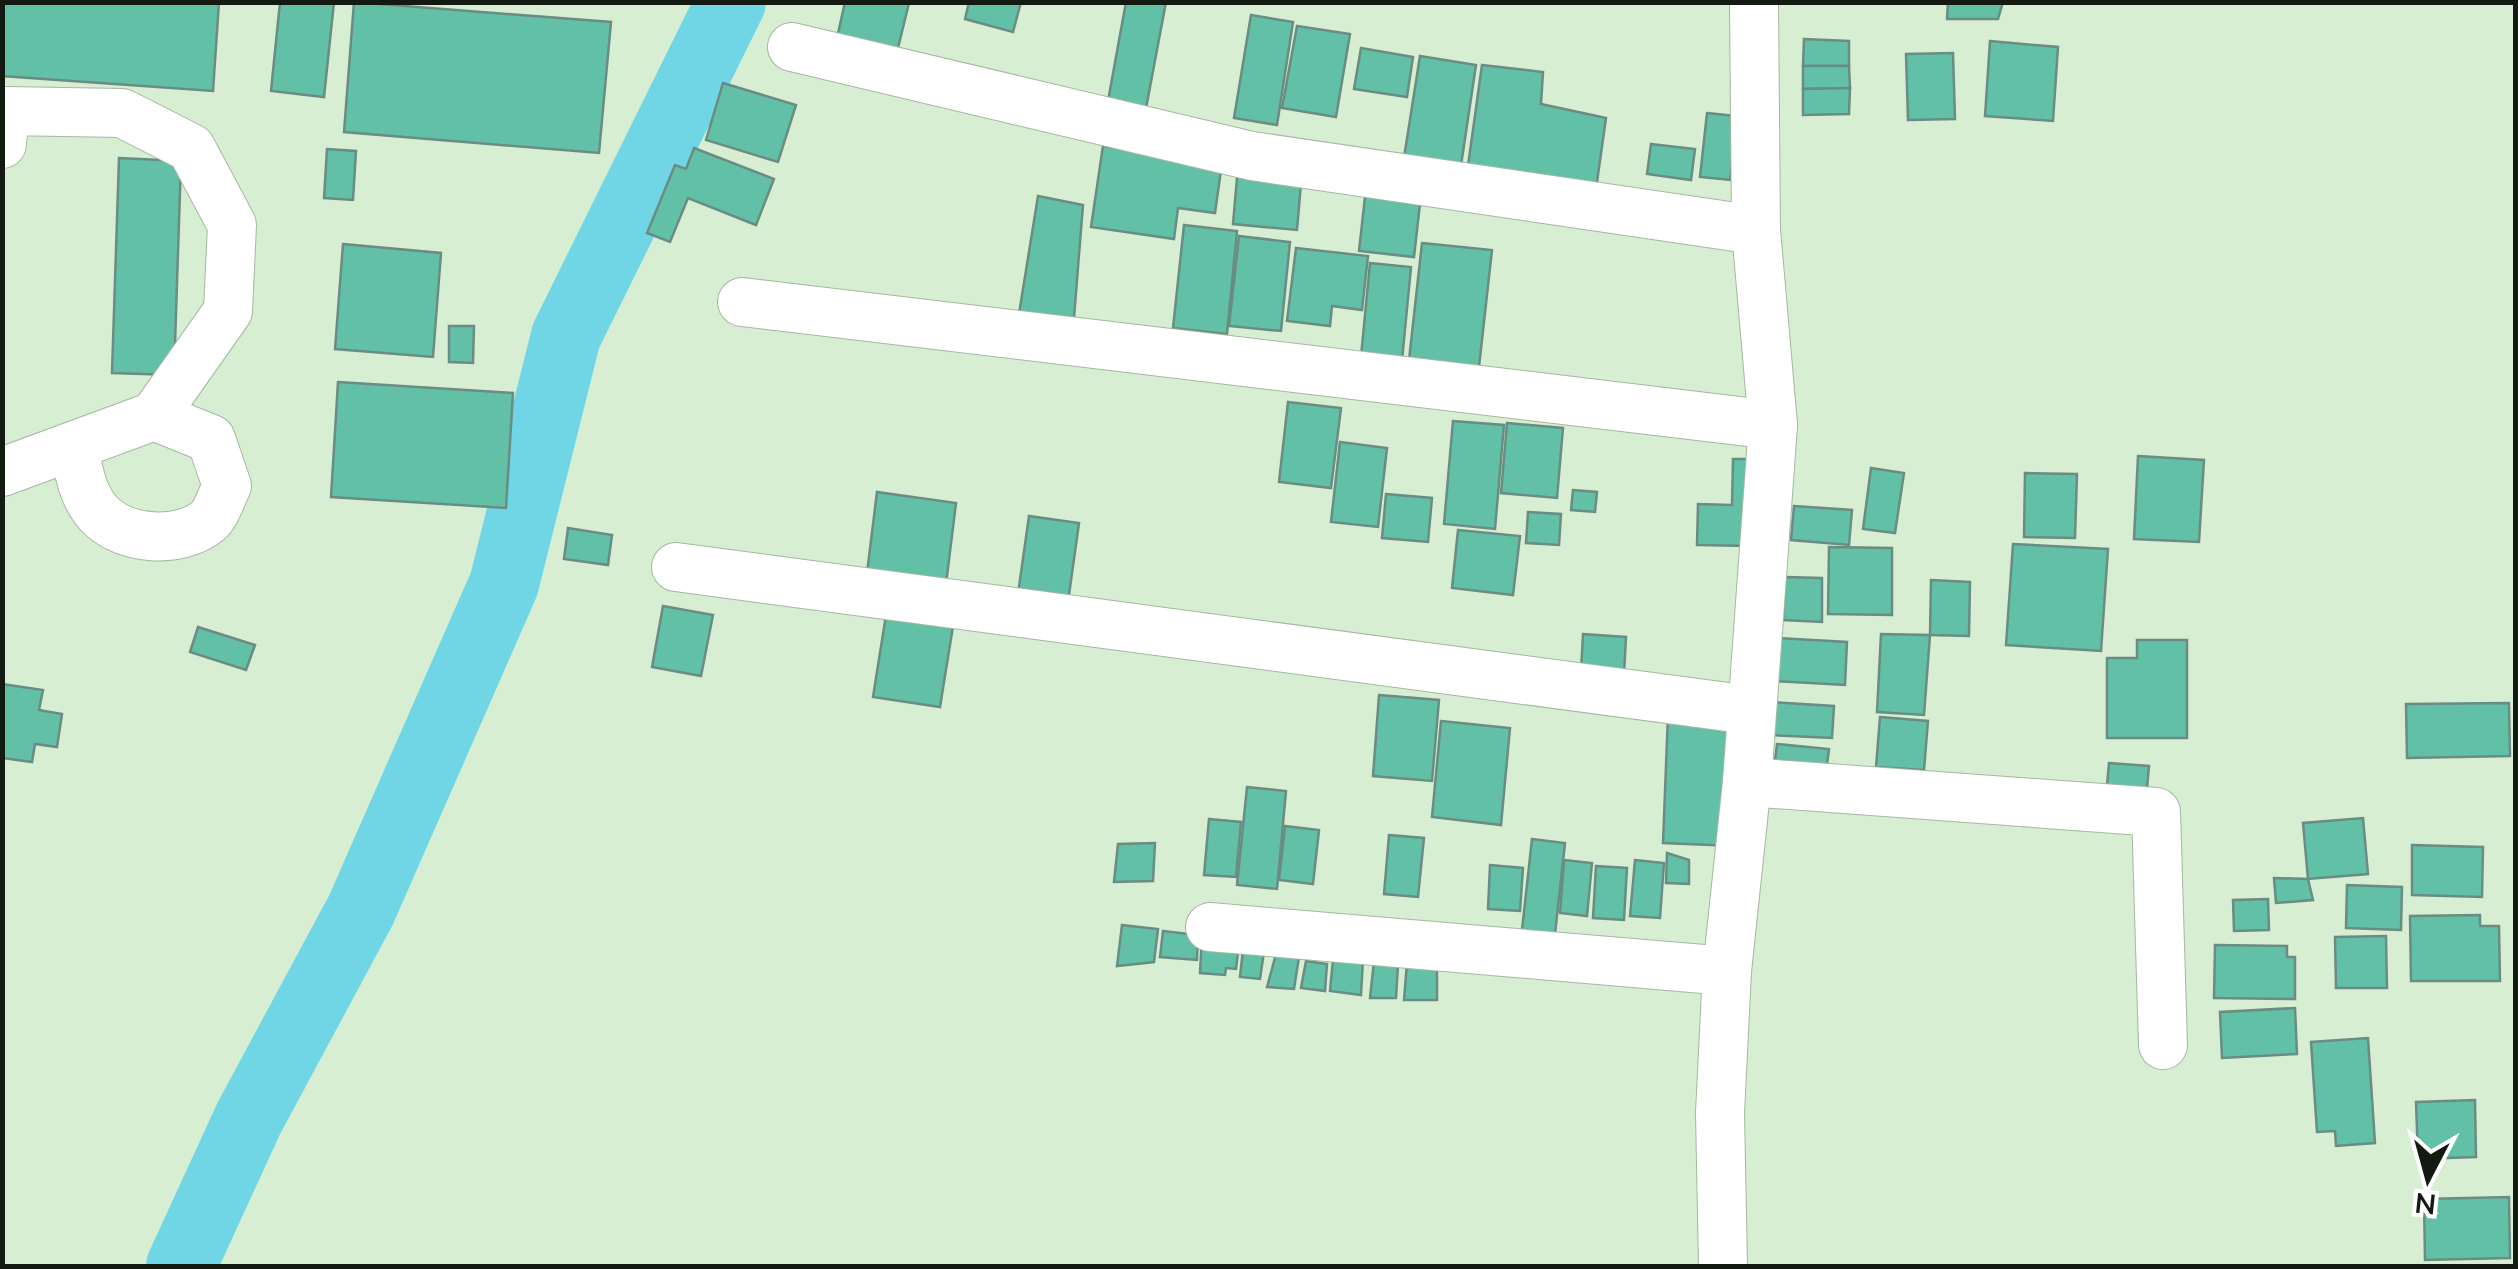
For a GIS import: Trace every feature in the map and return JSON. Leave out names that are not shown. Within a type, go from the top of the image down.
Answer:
[{"type":"street","points":[[1723,1266],[1720,1113],[1728,971],[1747,782],[1774,425],[1756,230],[1754,2]]},
{"type":"street","points":[[792,47],[1252,156],[1756,230]]},
{"type":"street","points":[[2,144],[6,110],[122,113],[191,148],[232,225],[228,311],[154,416],[2,472]]},
{"type":"street","points":[[742,302],[1774,425]]},
{"type":"street","points":[[74,448],[82,489],[100,516],[138,534],[177,538],[210,519],[227,486],[211,440],[154,416]]},
{"type":"street","points":[[676,567],[1750,710]]},
{"type":"street","points":[[1747,782],[2156,812],[2163,1045]]},
{"type":"street","points":[[1210,927],[1728,971]]},
{"type":"building","points":[[2,2],[219,2],[213,91],[2,76]]},
{"type":"building","points":[[280,2],[334,2],[324,97],[271,91]]},
{"type":"building","points":[[354,2],[611,22],[599,153],[344,132]]},
{"type":"building","points":[[845,2],[909,3],[897,52],[837,38]]},
{"type":"building","points":[[969,2],[1021,2],[1013,32],[965,19]]},
{"type":"building","points":[[1126,2],[1166,2],[1144,119],[1106,112]]},
{"type":"building","points":[[1948,2],[2003,2],[1998,19],[1947,19]]},
{"type":"building","points":[[1251,15],[1293,22],[1277,125],[1234,118]]},
{"type":"building","points":[[1297,26],[1350,34],[1336,117],[1282,108]]},
{"type":"building","points":[[1804,39],[1849,41],[1849,66],[1803,66]]},
{"type":"building","points":[[1990,41],[2058,47],[2053,121],[1985,116]]},
{"type":"building","points":[[1361,48],[1413,57],[1407,97],[1354,89]]},
{"type":"building","points":[[1953,53],[1955,119],[1908,120],[1906,54]]},
{"type":"building","points":[[1420,56],[1476,65],[1460,172],[1403,164]]},
{"type":"building","points":[[1482,65],[1543,72],[1541,104],[1606,118],[1596,189],[1468,166]]},
{"type":"building","points":[[1803,66],[1849,66],[1850,88],[1803,89]]},
{"type":"building","points":[[723,83],[796,105],[778,162],[706,140]]},
{"type":"building","points":[[1850,88],[1849,114],[1803,115],[1803,89]]},
{"type":"building","points":[[1707,113],[1755,118],[1735,138],[1730,180],[1700,177]]},
{"type":"building","points":[[1651,144],[1695,149],[1691,180],[1647,174]]},
{"type":"building","points":[[1103,146],[1222,163],[1215,213],[1178,208],[1174,239],[1091,227]]},
{"type":"building","points":[[694,148],[774,179],[756,225],[688,198],[670,242],[647,233],[675,165],[686,169]]},
{"type":"building","points":[[327,149],[356,151],[353,200],[324,198]]},
{"type":"building","points":[[119,158],[181,161],[174,375],[112,373]]},
{"type":"building","points":[[1238,166],[1302,172],[1297,230],[1233,224]]},
{"type":"building","points":[[1367,179],[1422,186],[1414,257],[1359,251]]},
{"type":"building","points":[[1038,196],[1083,205],[1073,330],[1018,320]]},
{"type":"building","points":[[1184,225],[1237,231],[1227,334],[1173,328]]},
{"type":"building","points":[[1239,236],[1290,242],[1281,331],[1229,326]]},
{"type":"building","points":[[1422,243],[1492,250],[1479,367],[1409,360]]},
{"type":"building","points":[[343,244],[441,253],[433,357],[335,349]]},
{"type":"building","points":[[1296,248],[1368,256],[1362,310],[1332,306],[1330,326],[1287,321]]},
{"type":"building","points":[[1370,263],[1411,267],[1401,371],[1360,367]]},
{"type":"building","points":[[449,326],[474,326],[473,363],[449,362]]},
{"type":"building","points":[[338,382],[513,393],[506,508],[331,497]]},
{"type":"building","points":[[1288,402],[1341,408],[1331,488],[1279,482]]},
{"type":"building","points":[[1453,421],[1504,425],[1495,529],[1444,524]]},
{"type":"building","points":[[1507,423],[1563,428],[1557,498],[1501,493]]},
{"type":"building","points":[[1340,442],[1387,448],[1378,527],[1331,522]]},
{"type":"building","points":[[2138,456],[2204,460],[2199,542],[2134,539]]},
{"type":"building","points":[[1733,459],[1753,459],[1750,546],[1697,545],[1698,504],[1732,505]]},
{"type":"building","points":[[1871,468],[1904,473],[1895,533],[1863,529]]},
{"type":"building","points":[[2025,473],[2077,474],[2075,538],[2024,537]]},
{"type":"building","points":[[1573,490],[1597,492],[1595,512],[1571,510]]},
{"type":"building","points":[[877,492],[956,503],[946,584],[867,573]]},
{"type":"building","points":[[1386,494],[1432,498],[1428,542],[1382,538]]},
{"type":"building","points":[[1794,506],[1852,510],[1849,545],[1791,540]]},
{"type":"building","points":[[1528,512],[1561,514],[1559,545],[1526,543]]},
{"type":"building","points":[[1029,516],[1079,523],[1068,602],[1018,594]]},
{"type":"building","points":[[568,528],[612,535],[608,565],[564,559]]},
{"type":"building","points":[[1458,530],[1520,536],[1513,595],[1452,588]]},
{"type":"building","points":[[2013,544],[2108,549],[2101,651],[2006,645]]},
{"type":"building","points":[[1829,547],[1892,548],[1892,615],[1828,614]]},
{"type":"building","points":[[1785,577],[1822,578],[1822,622],[1783,620]]},
{"type":"building","points":[[1931,580],[1970,582],[1969,636],[1930,635]]},
{"type":"building","points":[[663,606],[713,615],[701,676],[652,667]]},
{"type":"building","points":[[887,609],[954,620],[940,707],[873,697]]},
{"type":"building","points":[[198,627],[255,645],[246,670],[190,652]]},
{"type":"building","points":[[1583,634],[1626,637],[1624,674],[1581,671]]},
{"type":"building","points":[[1881,634],[1930,635],[1924,715],[1877,712]]},
{"type":"building","points":[[1777,638],[1847,642],[1845,685],[1775,681]]},
{"type":"building","points":[[2137,640],[2187,640],[2187,738],[2107,738],[2107,658],[2137,658]]},
{"type":"building","points":[[2,684],[43,690],[39,710],[62,714],[57,747],[35,744],[32,762],[2,758]]},
{"type":"building","points":[[1379,695],[1439,700],[1432,781],[1373,776]]},
{"type":"building","points":[[1771,702],[1834,706],[1832,738],[1769,735]]},
{"type":"building","points":[[2509,703],[2510,756],[2407,758],[2406,704]]},
{"type":"building","points":[[1668,715],[1740,718],[1734,846],[1663,843]]},
{"type":"building","points":[[1880,717],[1928,721],[1924,770],[1876,767]]},
{"type":"building","points":[[1441,721],[1510,728],[1501,825],[1432,817]]},
{"type":"building","points":[[1777,744],[1829,749],[1825,782],[1773,777]]},
{"type":"building","points":[[2109,763],[2149,766],[2146,799],[2106,796]]},
{"type":"building","points":[[1247,787],[1286,791],[1277,889],[1237,885]]},
{"type":"building","points":[[2363,818],[2368,874],[2308,879],[2303,823]]},
{"type":"building","points":[[1209,819],[1241,822],[1236,877],[1204,875]]},
{"type":"building","points":[[1285,826],[1319,830],[1313,884],[1279,880]]},
{"type":"building","points":[[1389,835],[1424,838],[1418,897],[1384,894]]},
{"type":"building","points":[[1532,839],[1565,843],[1554,943],[1521,939]]},
{"type":"building","points":[[1155,843],[1153,881],[1114,882],[1118,844]]},
{"type":"building","points":[[2412,845],[2483,847],[2482,897],[2412,895]]},
{"type":"building","points":[[1667,853],[1689,860],[1689,884],[1666,883]]},
{"type":"building","points":[[1564,860],[1592,863],[1587,916],[1560,913]]},
{"type":"building","points":[[1635,860],[1664,863],[1660,918],[1630,916]]},
{"type":"building","points":[[1490,865],[1523,868],[1520,911],[1488,909]]},
{"type":"building","points":[[1596,866],[1627,868],[1624,920],[1593,918]]},
{"type":"building","points":[[2274,878],[2308,879],[2313,900],[2276,903]]},
{"type":"building","points":[[2347,885],[2402,887],[2401,930],[2346,928]]},
{"type":"building","points":[[2268,899],[2269,930],[2234,931],[2233,900]]},
{"type":"building","points":[[2480,915],[2480,926],[2499,926],[2500,981],[2411,981],[2410,916]]},
{"type":"building","points":[[1122,925],[1158,929],[1154,962],[1117,966]]},
{"type":"building","points":[[1163,931],[1198,935],[1197,960],[1160,957]]},
{"type":"building","points":[[1202,936],[1238,952],[1236,969],[1226,968],[1225,975],[1200,973]]},
{"type":"building","points":[[2386,936],[2387,988],[2336,988],[2335,937]]},
{"type":"building","points":[[2215,945],[2287,946],[2287,957],[2295,957],[2295,999],[2214,998]]},
{"type":"building","points":[[1243,949],[1264,952],[1260,979],[1240,977]]},
{"type":"building","points":[[1276,954],[1299,957],[1294,989],[1267,987]]},
{"type":"building","points":[[1333,960],[1363,960],[1361,995],[1330,991]]},
{"type":"building","points":[[1306,961],[1327,964],[1325,991],[1301,988]]},
{"type":"building","points":[[1374,961],[1398,965],[1396,998],[1370,998]]},
{"type":"building","points":[[1407,962],[1437,964],[1437,1000],[1404,1000]]},
{"type":"building","points":[[2295,1008],[2297,1054],[2222,1058],[2220,1012]]},
{"type":"building","points":[[2368,1038],[2375,1143],[2336,1146],[2335,1131],[2317,1132],[2311,1042]]},
{"type":"building","points":[[2475,1100],[2476,1157],[2418,1159],[2416,1102]]},
{"type":"building","points":[[2509,1197],[2510,1258],[2425,1260],[2424,1199]]},
{"type":"waterway","points":[[181,1266],[249,1118],[361,910],[504,584],[566,336],[731,2]]}]
